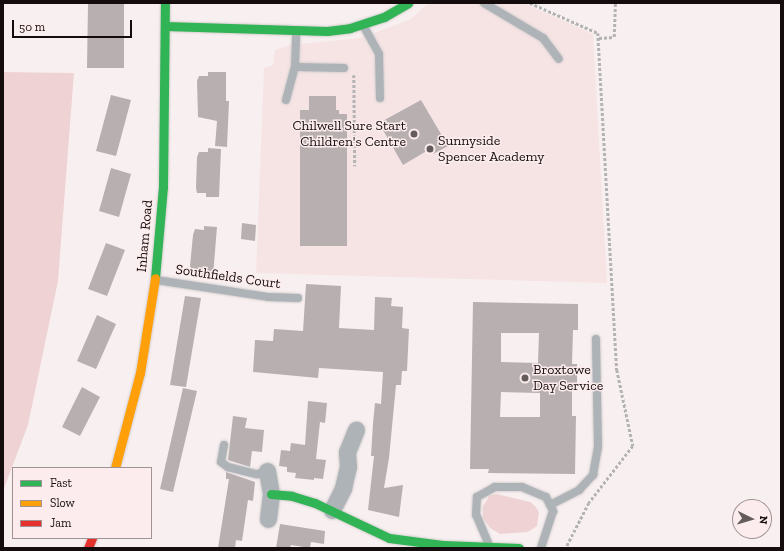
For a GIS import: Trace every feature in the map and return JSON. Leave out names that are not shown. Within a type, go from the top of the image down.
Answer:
[{"type":"street","name":"Inham Road","points":[[115,467],[140,373],[155,280],[163,188],[165,3]]},
{"type":"street","points":[[165,26],[327,31],[363,24],[384,17],[408,3]]},
{"type":"street","points":[[332,510],[343,488],[348,467],[347,452],[356,430]]},
{"type":"street","points":[[267,471],[271,494],[268,519]]},
{"type":"street","points":[[271,494],[292,496],[332,510],[389,538],[444,545],[519,548]]},
{"type":"lane","points":[[484,3],[543,38],[559,59]]},
{"type":"lane","points":[[363,24],[379,54],[380,98]]},
{"type":"lane","points":[[286,100],[295,68],[296,31]]},
{"type":"lane","points":[[295,68],[344,68]]},
{"type":"lane","name":"Southfields Court","points":[[155,280],[268,296],[298,298]]},
{"type":"lane","points":[[550,505],[579,490],[593,474],[598,446],[596,339]]},
{"type":"lane","points":[[224,445],[221,462],[228,467],[257,474],[267,471]]},
{"type":"lane","points":[[489,546],[476,515],[477,497],[494,487],[522,487],[546,497],[553,511],[541,548]]},
{"type":"path","points":[[530,3],[598,33],[617,370],[633,446],[589,504],[566,548]]},
{"type":"path","points":[[599,38],[614,37],[615,3]]},
{"type":"path","points":[[344,68],[354,68],[355,166]]},
{"type":"shaded area","name":"Sunnyside Spencer Academy","points":[[428,3],[524,3],[593,34],[607,283],[256,273],[264,68],[273,65],[275,50],[289,45],[361,38],[411,19]]},
{"type":"shaded area","points":[[3,72],[74,73],[58,281],[28,425],[3,491]]},
{"type":"shaded area","points":[[497,494],[530,502],[535,506],[539,512],[537,526],[528,532],[500,534],[490,528],[483,518],[483,506],[490,495]]},
{"type":"building","points":[[88,3],[124,3],[124,68],[87,68]]},
{"type":"building","points":[[208,72],[226,72],[226,101],[229,101],[227,147],[215,146],[217,121],[198,117],[197,81],[199,76],[208,76]]},
{"type":"building","points":[[111,95],[131,100],[116,156],[96,151]]},
{"type":"building","points":[[309,96],[336,96],[336,110],[339,110],[339,114],[347,114],[347,246],[300,246],[300,110],[309,110]]},
{"type":"building","name":"Chilwell Sure Start Children's Centre","points":[[421,100],[448,146],[433,154],[430,149],[403,165],[379,123]]},
{"type":"building","points":[[208,148],[221,149],[219,197],[206,197],[206,193],[197,193],[197,157],[199,152],[208,152]]},
{"type":"building","points":[[111,168],[131,174],[119,217],[99,211]]},
{"type":"building","points":[[242,223],[256,225],[255,241],[241,239]]},
{"type":"building","points":[[204,226],[217,227],[213,276],[200,275],[200,271],[192,270],[190,266],[195,229],[204,230]]},
{"type":"building","points":[[106,243],[125,250],[107,296],[88,289]]},
{"type":"building","points":[[306,284],[341,286],[339,328],[374,330],[375,297],[392,298],[391,306],[403,307],[402,328],[409,329],[407,371],[402,371],[401,385],[396,385],[389,458],[384,488],[403,485],[399,517],[368,510],[374,456],[371,456],[375,403],[381,404],[383,372],[319,368],[318,378],[253,372],[255,340],[273,341],[274,329],[303,331]]},
{"type":"building","points":[[185,296],[201,298],[186,387],[170,385]]},
{"type":"building","name":"Broxtowe Day Service","points":[[473,302],[578,304],[578,330],[573,330],[572,364],[577,364],[577,391],[572,391],[572,416],[576,416],[575,474],[488,473],[489,469],[470,469]],"holes":[[[501,333],[539,333],[538,363],[501,362]],[[501,392],[540,393],[540,417],[500,417]]]},
{"type":"building","points":[[97,315],[116,324],[96,369],[77,361]]},
{"type":"building","points":[[82,387],[100,397],[80,436],[62,427]]},
{"type":"building","points":[[183,388],[197,391],[173,492],[160,489]]},
{"type":"building","points":[[308,401],[327,403],[325,423],[320,422],[316,459],[326,460],[323,479],[314,478],[314,480],[295,478],[296,473],[287,472],[287,467],[279,466],[281,450],[290,451],[291,443],[305,445]]},
{"type":"building","points":[[233,416],[247,418],[245,428],[264,430],[262,452],[252,451],[250,467],[228,460]]},
{"type":"building","points":[[226,472],[255,482],[253,501],[248,500],[242,541],[236,540],[235,548],[218,548],[229,479],[226,479]]},
{"type":"building","points":[[280,524],[325,531],[324,544],[311,542],[310,548],[291,545],[290,548],[276,548]]},
{"type":"traffic: fast","points":[[155,278],[163,187],[165,3]]},
{"type":"traffic: fast","points":[[165,26],[327,31],[350,28],[384,17],[408,3]]},
{"type":"traffic: fast","points":[[271,494],[292,496],[315,503],[389,538],[443,545],[519,548]]},
{"type":"traffic: slow","points":[[115,467],[140,373],[155,278]]},
{"type":"traffic: jam","points":[[88,548],[92,539]]},
{"type":"place","name":"Chilwell Sure Start Children's Centre","points":[[414,134]]},
{"type":"place","name":"Sunnyside Spencer Academy","points":[[430,149]]},
{"type":"place","name":"Broxtowe Day Service","points":[[525,378]]}]
